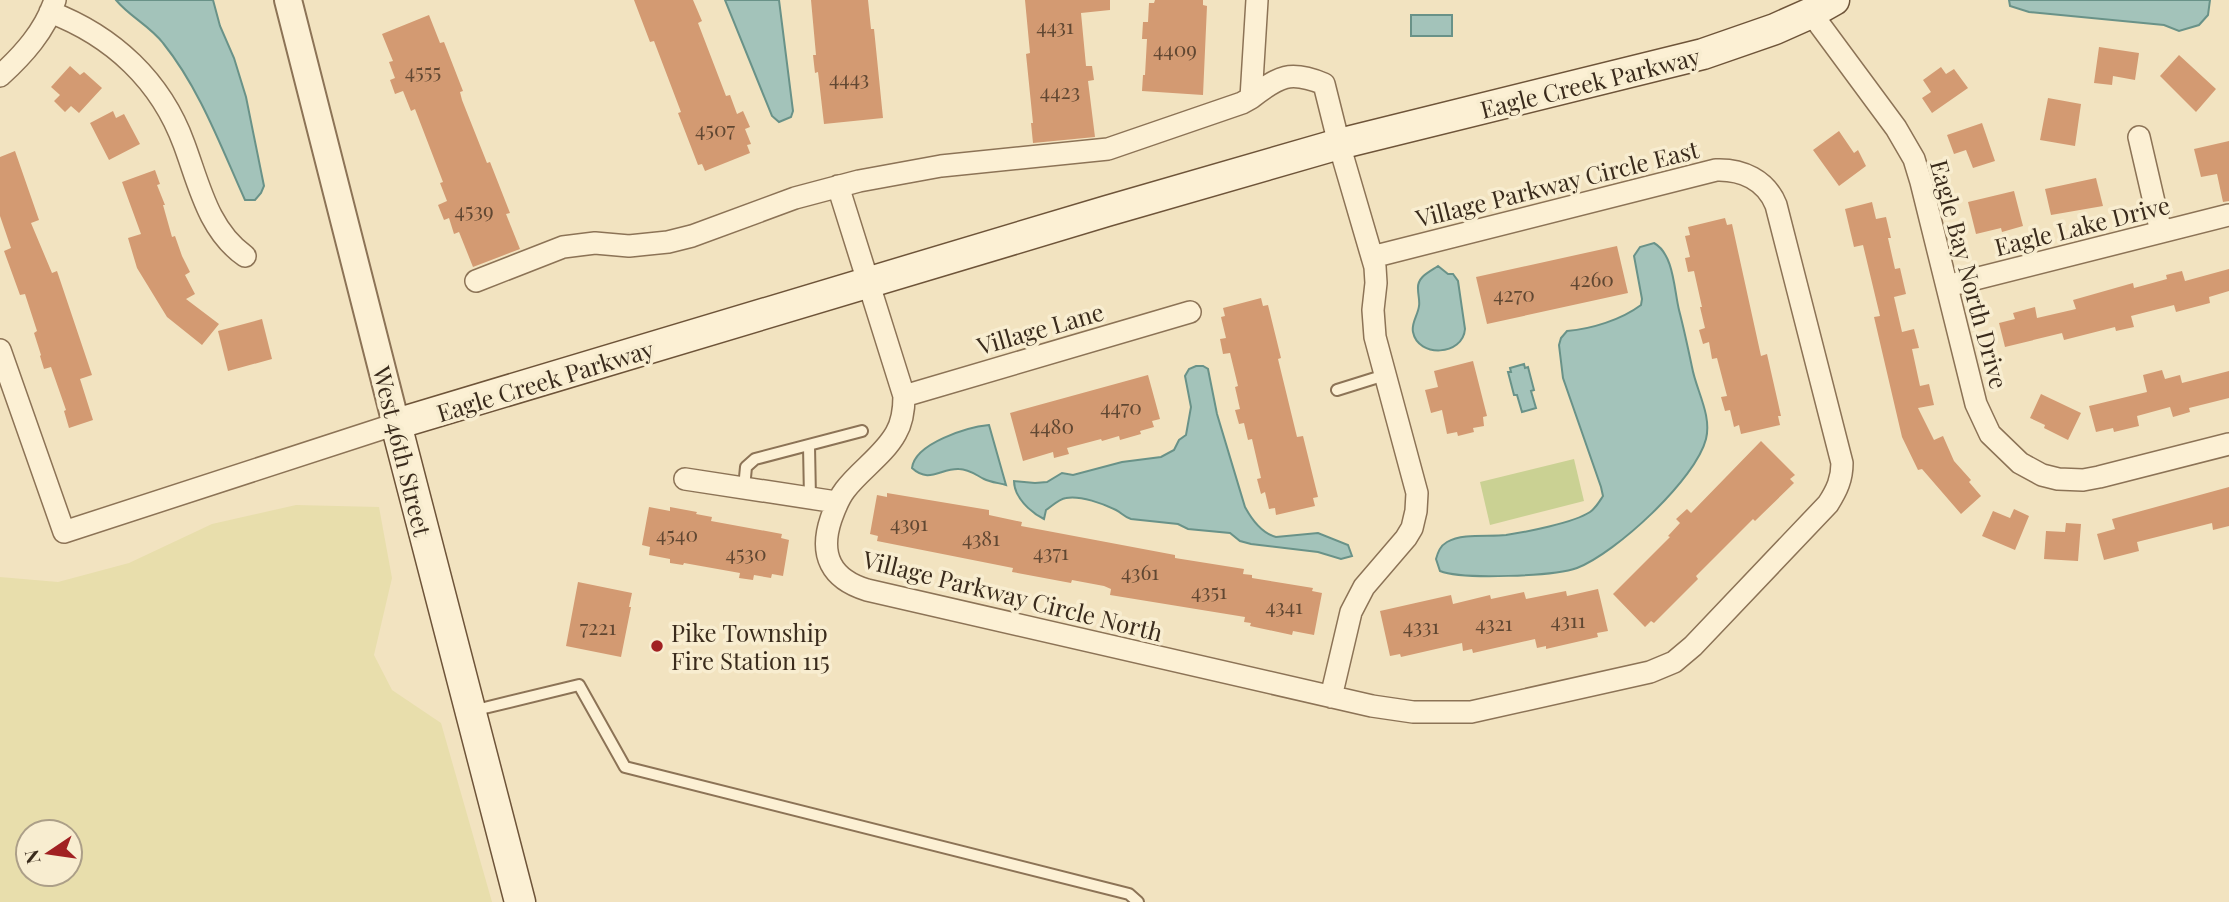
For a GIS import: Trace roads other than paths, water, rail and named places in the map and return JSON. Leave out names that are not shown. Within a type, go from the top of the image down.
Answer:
[{"type":"main road","name":"Eagle Creek Parkway","points":[[396,424],[1339,144],[1703,54],[1748,39],[1822,7]]},
{"type":"main road","name":"West 46th Street","points":[[396,424],[520,902]]},
{"type":"street","name":"West 46th Street","points":[[288,0],[396,424]]},
{"type":"street","points":[[1251,98],[1257,0]]},
{"type":"street","points":[[0,76],[29,47],[53,6],[103,38],[130,59],[157,91],[175,120],[209,212],[224,236],[245,256]]},
{"type":"street","name":"Eagle Bay North Drive","points":[[1822,7],[1908,148],[1921,182],[1976,404],[1995,441],[2020,463],[2058,479],[2091,479],[2229,444]]},
{"type":"street","points":[[476,281],[568,246],[595,243],[647,245],[682,238],[838,186],[924,169],[1108,149],[1242,103],[1270,83],[1287,76],[1324,84],[1372,257],[1376,279],[1373,310],[1375,337],[1415,487],[1416,511],[1412,528],[1406,538],[1364,587],[1351,612],[1331,697]]},
{"type":"street","points":[[2139,136],[2161,232]]},
{"type":"street","name":"Village Parkway Circle East","points":[[1372,257],[1716,170],[1732,170],[1749,176],[1768,191],[1776,205],[1840,457]]},
{"type":"street","points":[[838,186],[868,284]]},
{"type":"street","name":"Eagle Lake Drive","points":[[1947,286],[2229,215]]},
{"type":"street","name":"Village Parkway Circle North","points":[[868,284],[904,396],[902,418],[894,437],[836,502],[825,539],[829,560],[839,575],[858,588],[1331,697],[1404,711],[1471,712],[1662,668],[1689,651],[1828,504],[1840,480],[1840,457]]},
{"type":"street","name":"Village Lane","points":[[904,396],[1190,312]]},
{"type":"street","name":"Eagle Creek Parkway","points":[[0,350],[64,532],[396,424]]},
{"type":"street","points":[[685,479],[836,502]]},
{"type":"lane","points":[[1337,390],[1385,375]]},
{"type":"lane","points":[[744,488],[746,467],[755,459],[862,431]]},
{"type":"lane","points":[[809,446],[810,498]]},
{"type":"lane","points":[[471,711],[579,685],[625,767],[1129,894],[1138,902]]},
{"type":"water","points":[[116,0],[213,0],[246,97],[264,186],[255,200],[245,200],[209,119],[176,61],[158,37]]},
{"type":"water","points":[[725,0],[779,0],[793,111],[791,117],[779,122],[772,116]]},
{"type":"water","points":[[2009,0],[2210,0],[2208,15],[2199,25],[2179,31],[2164,25],[2029,12],[2010,6]]},
{"type":"water","points":[[1411,15],[1452,15],[1452,36],[1411,36]]},
{"type":"water","points":[[1654,243],[1666,255],[1672,273],[1694,376],[1707,421],[1706,439],[1687,474],[1632,531],[1593,560],[1577,568],[1508,576],[1451,574],[1440,571],[1436,559],[1441,547],[1453,539],[1506,535],[1549,526],[1582,516],[1599,503],[1603,496],[1601,487],[1563,378],[1559,345],[1567,331],[1606,323],[1641,305],[1634,256],[1640,247]]},
{"type":"water","points":[[1438,266],[1448,274],[1453,274],[1458,281],[1465,329],[1457,345],[1449,349],[1431,350],[1417,340],[1413,329],[1419,306],[1419,281]]},
{"type":"water","points":[[1524,364],[1525,368],[1528,367],[1536,408],[1522,412],[1508,372],[1511,372],[1510,368]]},
{"type":"water","points":[[1196,366],[1208,369],[1217,414],[1245,507],[1254,521],[1261,529],[1276,537],[1318,533],[1348,545],[1352,556],[1341,559],[1318,552],[1251,544],[1240,541],[1230,533],[1131,519],[1105,505],[1078,498],[1058,501],[1046,510],[1044,519],[1024,503],[1017,493],[1014,481],[1047,482],[1062,473],[1073,475],[1122,462],[1161,457],[1174,450],[1179,440],[1186,435],[1191,407],[1185,376],[1189,369]]},
{"type":"water","points":[[989,425],[1006,485],[986,480],[963,469],[924,475],[912,468],[915,459],[932,444],[956,433]]},
{"type":"place","name":"Pike Township Fire Station 115","points":[[657,646]]}]
